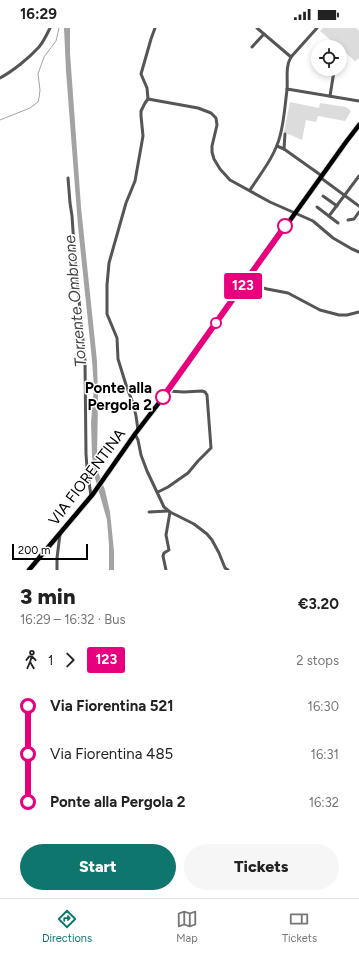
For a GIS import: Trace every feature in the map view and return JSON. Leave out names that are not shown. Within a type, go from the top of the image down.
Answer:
[{"type":"main road","name":"VIA FIORENTINA","points":[[29,570],[92,495],[359,125]]},
{"type":"street","points":[[0,78],[17,67],[38,48],[50,28]]},
{"type":"street","points":[[155,28],[141,74],[147,88],[148,99],[144,103],[141,111],[143,136],[134,181],[109,263],[107,314],[118,338],[118,359],[133,403],[136,416],[136,432],[141,455],[147,471],[164,506],[169,511],[194,524],[209,535],[219,553],[222,564],[228,570]]},
{"type":"street","points":[[257,28],[291,57]]},
{"type":"street","points":[[250,190],[277,146],[281,132],[287,89],[288,64],[291,57],[317,28]]},
{"type":"street","points":[[252,47],[264,34]]},
{"type":"street","points":[[330,96],[333,76]]},
{"type":"street","points":[[287,89],[359,101]]},
{"type":"street","points":[[148,99],[198,108],[211,113],[216,118],[217,123],[211,150],[214,159],[230,180],[270,202],[313,221],[333,238],[352,250],[359,252]]},
{"type":"street","points":[[284,149],[285,134]]},
{"type":"street","points":[[277,146],[284,149],[359,206]]},
{"type":"street","points":[[329,216],[359,176]]},
{"type":"street","points":[[68,178],[85,361],[86,465],[92,495]]},
{"type":"street","points":[[323,196],[337,206]]},
{"type":"street","points":[[317,207],[338,223]]},
{"type":"street","points":[[348,220],[354,219],[359,212]]},
{"type":"street","points":[[246,281],[256,286],[288,293],[320,310],[339,315],[359,312]]},
{"type":"street","points":[[172,385],[177,392]]},
{"type":"street","points":[[158,492],[188,473],[211,448],[206,393],[204,391],[168,391]]},
{"type":"street","points":[[149,512],[169,511]]},
{"type":"street","points":[[166,570],[163,555],[169,551],[166,534],[169,511]]},
{"type":"street","points":[[57,570],[56,561],[60,533]]},
{"type":"shaded area","points":[[64,28],[70,28],[70,53],[81,207],[97,361],[98,472],[105,490],[110,512],[114,551],[114,570],[109,570],[107,520],[95,478],[92,456],[91,422],[94,388],[78,226]]},
{"type":"shaded area","points":[[323,28],[356,28],[359,31],[359,59],[355,61],[347,54],[347,40],[331,40],[320,31]]},
{"type":"shaded area","points":[[290,102],[319,108],[320,103],[346,107],[351,111],[345,121],[318,116],[316,122],[306,120],[302,140],[284,132]]},
{"type":"waterway","points":[[0,120],[30,108],[38,102],[40,90],[38,74],[44,57],[56,41],[59,28]]},
{"type":"bus line","name":"123","points":[[163,397],[285,226]]},
{"type":"place","name":"Ponte alla Pergola 2","points":[[163,397]]},
{"type":"water label","name":"Torrente Ombrone","points":[[75,301]]}]
